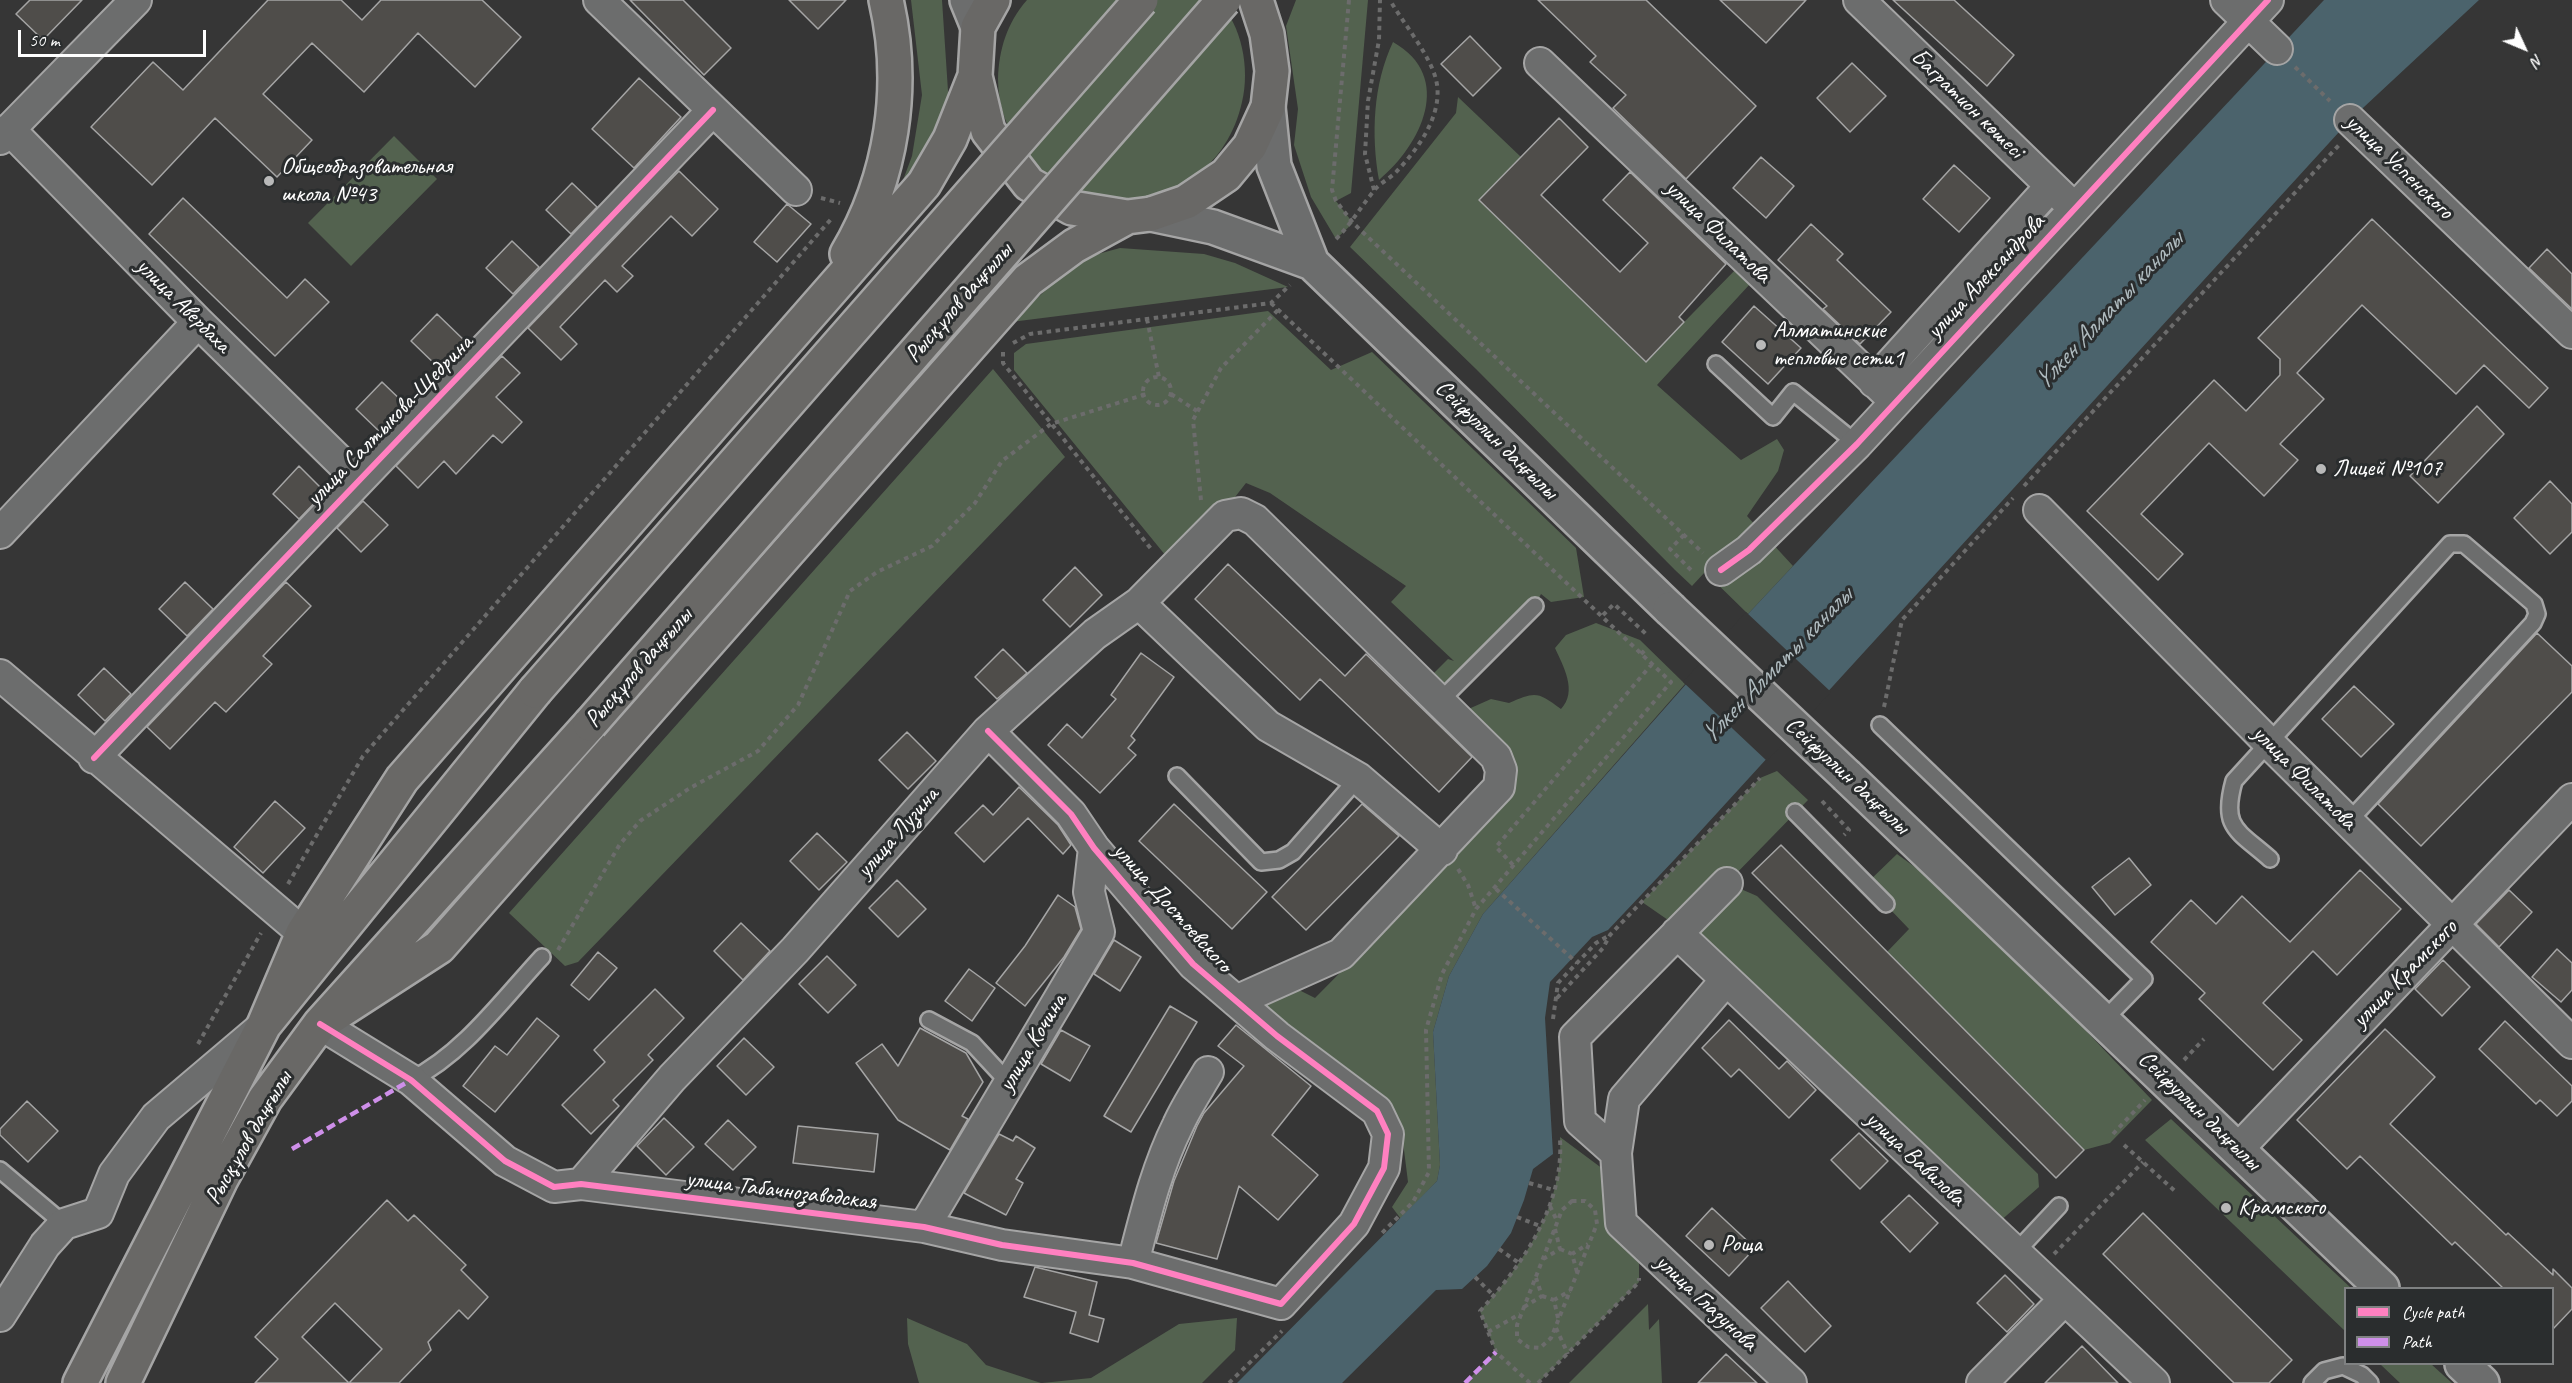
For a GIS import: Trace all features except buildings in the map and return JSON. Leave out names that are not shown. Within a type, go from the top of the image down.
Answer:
[{"type":"main road","points":[[813,309],[862,227],[882,176],[895,112],[895,37],[886,0]]},
{"type":"main road","name":"Рысқұлов даңғылы","points":[[80,1383],[264,1025],[535,691],[1141,0]]},
{"type":"main road","name":"Рысқұлов даңғылы","points":[[123,1383],[221,1179],[260,1109],[320,1024],[590,724],[1224,0]]},
{"type":"main road","points":[[320,1024],[439,947],[1028,280],[1074,246],[1139,215],[1186,202],[1226,175],[1250,146],[1268,108],[1272,71],[1268,34],[1256,0]]},
{"type":"main road","points":[[1268,34],[1279,0]]},
{"type":"main road","points":[[979,9],[975,76],[988,131],[1029,184],[1072,208],[1139,215]]},
{"type":"main road","points":[[264,1025],[303,933],[402,779],[924,184],[950,139],[975,76]]},
{"type":"main road","name":"Сейфуллин даңғылы","points":[[1268,108],[1274,166],[1302,274]]},
{"type":"main road","name":"Сейфуллин даңғылы","points":[[1139,215],[1213,227],[1302,274],[1670,609],[2104,1020],[2381,1287]]},
{"type":"main road","points":[[2463,1365],[2482,1383]]},
{"type":"street","points":[[4,134],[136,0]]},
{"type":"street","points":[[599,0],[796,190]]},
{"type":"street","name":"Багратион көшесі","points":[[1859,0],[2074,208]]},
{"type":"street","points":[[2226,0],[2277,49]]},
{"type":"street","name":"улица Александрова","points":[[1710,574],[1749,550],[1857,444],[1885,391],[2074,208],[2268,0]]},
{"type":"street","name":"улица Филатова","points":[[1540,63],[1885,391]]},
{"type":"street","name":"улица Салтыкова-Щедрина","points":[[94,758],[713,110]]},
{"type":"street","name":"улица Успенского","points":[[2345,132],[2572,333]]},
{"type":"street","name":"улица Авербаха","points":[[4,134],[359,480]]},
{"type":"street","points":[[1885,391],[2051,186]]},
{"type":"street","points":[[0,533],[198,322]]},
{"type":"street","name":"улица Филатова","points":[[2039,510],[2268,742],[2572,1043]]},
{"type":"street","name":"улица Лузина","points":[[581,1184],[672,1078],[795,950],[988,731],[1095,633],[1139,603],[1225,516],[1241,513],[1255,519],[1440,701]]},
{"type":"street","points":[[1139,603],[1268,726],[1358,778],[1442,850]]},
{"type":"street","points":[[0,675],[94,758],[303,933]]},
{"type":"street","points":[[1236,1001],[1341,954],[1442,850],[1499,787],[1501,770],[1496,757],[1440,701]]},
{"type":"street","name":"улица Достоевского","points":[[988,731],[1071,814],[1094,848],[1193,964],[1277,1036],[1377,1111],[1388,1134],[1384,1168],[1354,1224],[1281,1304]]},
{"type":"street","name":"улица Крамского","points":[[2238,1149],[2572,799]]},
{"type":"street","name":"улица Кочина","points":[[924,1227],[1099,932],[1089,892],[1094,848]]},
{"type":"street","points":[[1616,1153],[1580,1121],[1575,1037],[1727,883]]},
{"type":"street","name":"улица Вавилова","points":[[1677,933],[2154,1383]]},
{"type":"street","points":[[1616,1153],[1624,1099],[1726,981]]},
{"type":"street","name":"улица Табачнозаводская","points":[[320,1024],[411,1080],[505,1161],[554,1187],[581,1184],[924,1227],[1002,1245],[1133,1263],[1281,1304]]},
{"type":"street","points":[[0,1316],[45,1245],[64,1224],[98,1213],[114,1174],[156,1118],[264,1025]]},
{"type":"street","points":[[1133,1263],[1148,1203],[1165,1155],[1178,1125],[1208,1072]]},
{"type":"street","name":"улица Глазунова","points":[[1616,1153],[1621,1223],[1791,1383]]},
{"type":"street","points":[[1982,1383],[2064,1300]]},
{"type":"lane","points":[[1716,364],[1773,417],[1793,392],[1857,444]]},
{"type":"lane","points":[[2270,859],[2232,826],[2227,806],[2234,782],[2450,544],[2464,544],[2534,604],[2537,614],[2534,623],[2348,822]]},
{"type":"lane","points":[[1440,701],[1535,606]]},
{"type":"lane","points":[[1880,725],[2144,979],[2104,1020]]},
{"type":"lane","points":[[1177,776],[1261,862],[1279,860],[1293,852],[1358,778]]},
{"type":"lane","points":[[1795,812],[1886,904]]},
{"type":"lane","points":[[411,1080],[436,1067],[548,957]]},
{"type":"lane","points":[[929,1020],[972,1043],[1009,1083]]},
{"type":"lane","points":[[0,1170],[64,1224]]},
{"type":"lane","points":[[2015,1253],[2059,1206]]},
{"type":"lane","points":[[2312,1383],[2324,1371],[2343,1366],[2362,1375],[2370,1383]]},
{"type":"path","points":[[1349,0],[1332,190],[1335,201],[1353,223],[1684,535],[1710,574]]},
{"type":"path","points":[[1374,190],[1365,154],[1368,101],[1379,40],[1380,0]]},
{"type":"path","points":[[1336,239],[1353,223],[1374,190],[1397,171],[1416,146],[1432,122],[1438,99],[1435,76],[1390,0]]},
{"type":"path","points":[[1880,725],[1902,620],[2345,132]]},
{"type":"path","points":[[192,1055],[363,756],[843,205]]},
{"type":"path","points":[[1170,572],[1003,363],[1003,351],[1030,334],[1271,303],[1302,274]]},
{"type":"path","points":[[1271,303],[1603,615],[1671,682],[1513,865],[1496,889],[1476,909],[1468,885],[1454,862],[1442,850]]},
{"type":"path","points":[[1214,527],[1203,515],[1193,420],[1221,368],[1278,310]]},
{"type":"path","points":[[1147,319],[1159,376]]},
{"type":"path","points":[[1143,395],[1146,381],[1159,376],[1167,380],[1171,394],[1197,411]]},
{"type":"path","points":[[1143,395],[1149,402],[1158,405],[1166,402],[1171,394]]},
{"type":"path","points":[[548,957],[620,844],[640,821],[690,788],[758,751],[798,705],[850,591],[877,572],[932,546],[975,503],[1002,461],[1051,424],[1143,395]]},
{"type":"path","points":[[1684,535],[1670,549],[1710,574]]},
{"type":"path","points":[[1603,615],[1614,604],[1646,634]]},
{"type":"path","points":[[1641,654],[1647,648]]},
{"type":"path","points":[[1513,865],[1496,847],[1652,664]]},
{"type":"path","points":[[1556,999],[1603,948],[1610,935],[1760,778]]},
{"type":"path","points":[[1822,801],[1849,830]]},
{"type":"path","points":[[1496,889],[1577,964]]},
{"type":"path","points":[[1552,1024],[1558,982],[1596,943],[1610,935]]},
{"type":"path","points":[[2184,1060],[2204,1039]]},
{"type":"path","points":[[2113,1134],[2148,1097]]},
{"type":"path","points":[[1530,1383],[1496,1352],[1479,1311],[1494,1296],[1519,1263],[1540,1226],[1550,1206],[1562,1163],[1560,1137],[1569,1144]]},
{"type":"path","points":[[2124,1145],[2176,1192]]},
{"type":"path","points":[[2036,1273],[2143,1162]]},
{"type":"path","points":[[1529,1183],[1554,1190]]},
{"type":"path","points":[[1572,1201],[1586,1201],[1596,1210],[1597,1224],[1556,1328],[1551,1338],[1540,1348],[1528,1347],[1517,1339],[1516,1325],[1557,1221],[1562,1210],[1572,1201]]},
{"type":"path","points":[[1550,1206],[1557,1221]]},
{"type":"path","points":[[1517,1217],[1540,1226]]},
{"type":"path","points":[[1555,1228],[1560,1249]]},
{"type":"path","points":[[1572,1254],[1588,1244]]},
{"type":"path","points":[[1499,1249],[1519,1263]]},
{"type":"path","points":[[1560,1249],[1572,1254]]},
{"type":"path","points":[[1542,1260],[1560,1249]]},
{"type":"path","points":[[1572,1254],[1577,1272]]},
{"type":"path","points":[[1538,1383],[1639,1282],[1639,1270]]},
{"type":"path","points":[[1536,1276],[1542,1296]]},
{"type":"path","points":[[1475,1277],[1494,1296]]},
{"type":"path","points":[[1554,1300],[1570,1290]]},
{"type":"path","points":[[1542,1296],[1554,1300]]},
{"type":"path","points":[[1524,1308],[1542,1296]]},
{"type":"path","points":[[1554,1300],[1559,1320]]},
{"type":"path","points":[[1488,1332],[1521,1314]]},
{"type":"path","points":[[1556,1328],[1568,1354]]},
{"type":"green space","points":[[911,0],[942,0],[949,106],[929,159],[893,207],[912,156],[922,95]]},
{"type":"green space","points":[[1027,0],[1218,0],[1233,22],[1238,35],[1245,75],[1242,102],[1229,138],[1207,166],[1180,186],[1148,198],[1115,201],[1081,194],[1049,178],[1017,143],[1004,117],[998,89],[1000,57],[1005,37],[1014,18]]},
{"type":"green space","points":[[1296,0],[1368,0],[1351,193],[1336,201],[1353,223],[1336,239],[1311,197],[1294,145],[1298,109],[1286,26]]},
{"type":"green space","points":[[1393,42],[1412,57],[1423,73],[1427,92],[1425,111],[1408,149],[1379,180],[1375,145],[1376,110],[1381,75]]},
{"type":"green space","points":[[1458,97],[1521,157],[1479,200],[1645,362],[1739,266],[1750,284],[1657,385],[1741,460],[1777,439],[1784,450],[1778,471],[1747,516],[1793,566],[1748,614],[1705,572],[1692,586],[1476,369],[1350,247],[1456,113]]},
{"type":"green space","points":[[394,136],[437,179],[351,266],[308,223]]},
{"type":"green space","points":[[1120,248],[1204,254],[1235,263],[1288,287],[1011,322],[1071,267],[1087,257]]},
{"type":"green space","points":[[1268,311],[1331,370],[1372,352],[1576,548],[1584,597],[1551,602],[1541,594],[1535,606],[1440,701],[1423,684],[1448,659],[1454,661],[1391,602],[1406,586],[1270,493],[1246,483],[1228,506],[1166,556],[1014,370],[1014,353],[1026,344]]},
{"type":"green space","points":[[993,369],[1065,457],[578,962],[565,966],[509,913]]},
{"type":"green space","points":[[1596,623],[1640,640],[1685,684],[1483,914],[1449,976],[1433,1032],[1440,1165],[1437,1181],[1401,1219],[1392,1207],[1408,1182],[1402,1134],[1253,999],[1297,989],[1315,998],[1395,917],[1503,791],[1517,767],[1464,711],[1491,699],[1509,703],[1531,695],[1542,696],[1561,709],[1566,702],[1569,687],[1565,670],[1555,648],[1566,635]]},
{"type":"green space","points":[[1777,771],[1808,800],[1727,883],[1757,896],[2038,1174],[2039,1187],[1990,1230],[1681,929],[1642,902],[1760,778]]},
{"type":"green space","points":[[1897,854],[1964,903],[2152,1100],[2110,1143],[2084,1150],[1887,952],[1909,929],[1866,884]]},
{"type":"green space","points":[[2171,1119],[2350,1287],[2344,1287],[2344,1330],[2145,1140]]},
{"type":"green space","points":[[1560,1137],[1607,1172],[1639,1259],[1639,1282],[1538,1383],[1465,1383],[1496,1352],[1480,1311],[1512,1273],[1538,1232],[1555,1186],[1560,1162]]},
{"type":"green space","points":[[1648,1304],[1649,1330],[1659,1319],[1662,1383],[1569,1383]]},
{"type":"green space","points":[[907,1318],[967,1344],[986,1365],[1041,1383],[919,1383],[908,1344]]},
{"type":"green space","points":[[1237,1318],[1235,1350],[1202,1383],[1042,1383],[1091,1378],[1179,1324]]},
{"type":"green space","points":[[2381,1365],[2432,1365],[2452,1383],[2400,1383]]},
{"type":"water","name":"Үлкен Алматы каналы","points":[[2324,0],[2479,0],[2350,120],[1675,859],[1608,930],[1592,937],[1550,982],[1545,1018],[1553,1154],[1533,1169],[1511,1233],[1487,1266],[1462,1289],[1436,1290],[1342,1383],[1237,1383],[1437,1181],[1440,1165],[1433,1032],[1449,976],[1483,914],[1748,614]]},
{"type":"pier","points":[[1746,612],[1831,692],[1767,761],[1683,682]]},
{"type":"marked path","points":[[292,1149],[411,1080]]},
{"type":"marked path","points":[[1465,1383],[1496,1352]]},
{"type":"cycle path","points":[[1721,570],[1749,550],[1857,444],[2268,0]]},
{"type":"cycle path","points":[[94,758],[713,110]]},
{"type":"cycle path","points":[[320,1024],[411,1080],[505,1161],[554,1187],[581,1184],[924,1227],[1002,1245],[1133,1263],[1281,1304],[1354,1224],[1384,1168],[1388,1134],[1377,1111],[1277,1036],[1193,964],[1094,848],[1071,814],[988,731]]},
{"type":"place","name":"Общеобразовательная школа №43","points":[[269,181]]},
{"type":"place","name":"Алматинские тепловые сети1","points":[[1761,345]]},
{"type":"place","name":"Лицей №107","points":[[2321,469]]},
{"type":"place","name":"Крамского","points":[[2226,1208]]},
{"type":"place","name":"Роща","points":[[1709,1245]]}]
